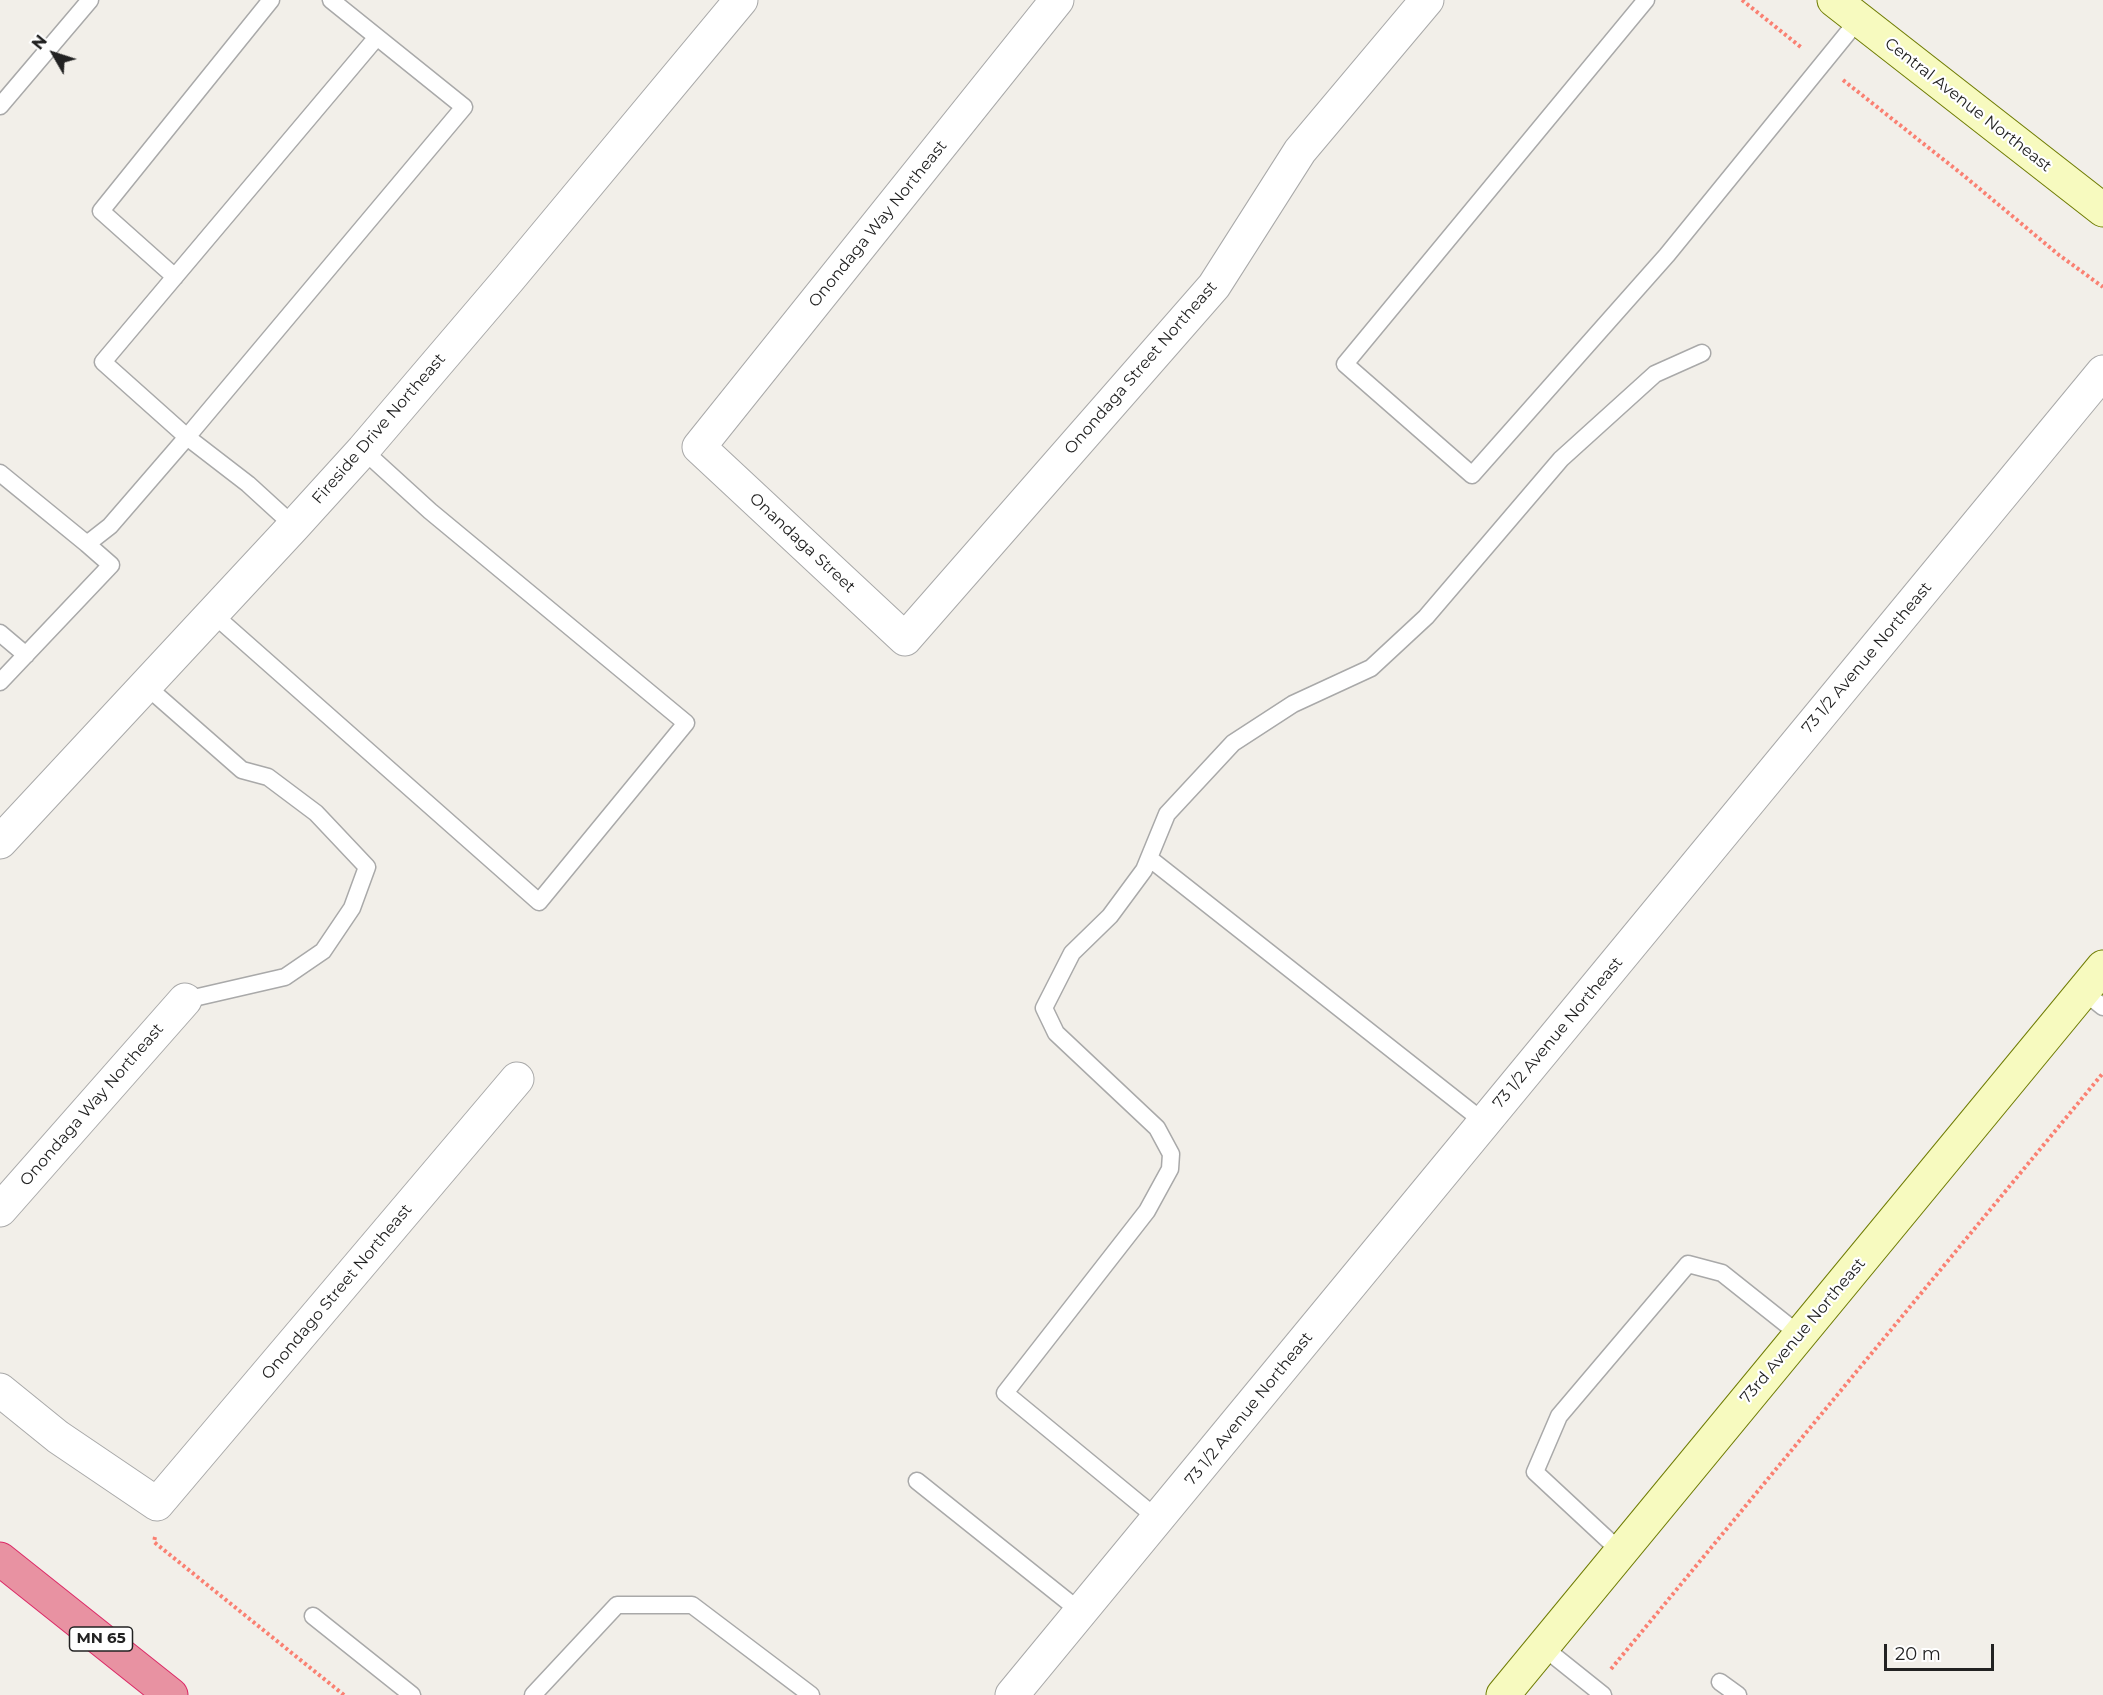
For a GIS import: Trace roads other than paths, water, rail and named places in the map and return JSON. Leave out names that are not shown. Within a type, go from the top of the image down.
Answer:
[{"type":"highway","name":"MN 65","points":[[0,1558],[171,1695]]},
{"type":"street","name":"Fireside Drive Northeast","points":[[0,842],[363,450],[741,0]]},
{"type":"street","name":"Onondaga Way Northeast","points":[[699,447],[1056,0]]},
{"type":"street","name":"Onondaga Street Northeast","points":[[905,639],[1214,286],[1300,151],[1427,0]]},
{"type":"street","name":"Central Avenue Northeast","points":[[1846,10],[2103,210]]},
{"type":"street","name":"73 1/2 Avenue Northeast","points":[[1012,1695],[2103,372]]},
{"type":"street","name":"Onandaga Street","points":[[699,447],[905,639]]},
{"type":"street","name":"73rd Avenue Northeast","points":[[1503,1695],[1800,1335],[2096,988]]},
{"type":"street","name":"Onondaga Way Northeast","points":[[0,1210],[185,1000]]},
{"type":"street","name":"Onondago Street Northeast","points":[[0,1390],[58,1437],[157,1504],[517,1080]]},
{"type":"lane","points":[[0,106],[90,0]]},
{"type":"lane","points":[[175,277],[101,211],[271,0]]},
{"type":"lane","points":[[87,544],[110,526],[187,437],[464,107],[331,0]]},
{"type":"lane","points":[[1647,0],[1345,364],[1472,475],[1667,255],[1822,64],[1846,10]]},
{"type":"lane","points":[[294,526],[248,484],[187,437],[103,362],[377,37]]},
{"type":"lane","points":[[1158,1519],[1005,1393],[1147,1211],[1170,1169],[1171,1154],[1157,1128],[1056,1033],[1044,1008],[1072,954],[1110,916],[1144,870],[1167,814],[1233,743],[1293,704],[1371,668],[1426,617],[1561,459],[1654,374],[1702,353]]},
{"type":"lane","points":[[213,614],[539,902],[686,723],[430,511],[363,450]]},
{"type":"lane","points":[[0,472],[111,565],[0,682]]},
{"type":"lane","points":[[0,633],[26,655]]},
{"type":"lane","points":[[145,685],[242,770],[268,777],[316,813],[367,867],[352,908],[323,951],[285,977],[185,1000]]},
{"type":"lane","points":[[1149,858],[1484,1122]]},
{"type":"lane","points":[[1620,1551],[1535,1472],[1559,1416],[1688,1264],[1722,1273],[1800,1335]]},
{"type":"lane","points":[[917,1481],[1081,1612]]},
{"type":"lane","points":[[533,1695],[617,1605],[692,1605],[811,1695]]},
{"type":"lane","points":[[313,1616],[412,1695]]},
{"type":"lane","points":[[1543,1647],[1599,1692]]},
{"type":"lane","points":[[1720,1682],[1738,1695]]}]
